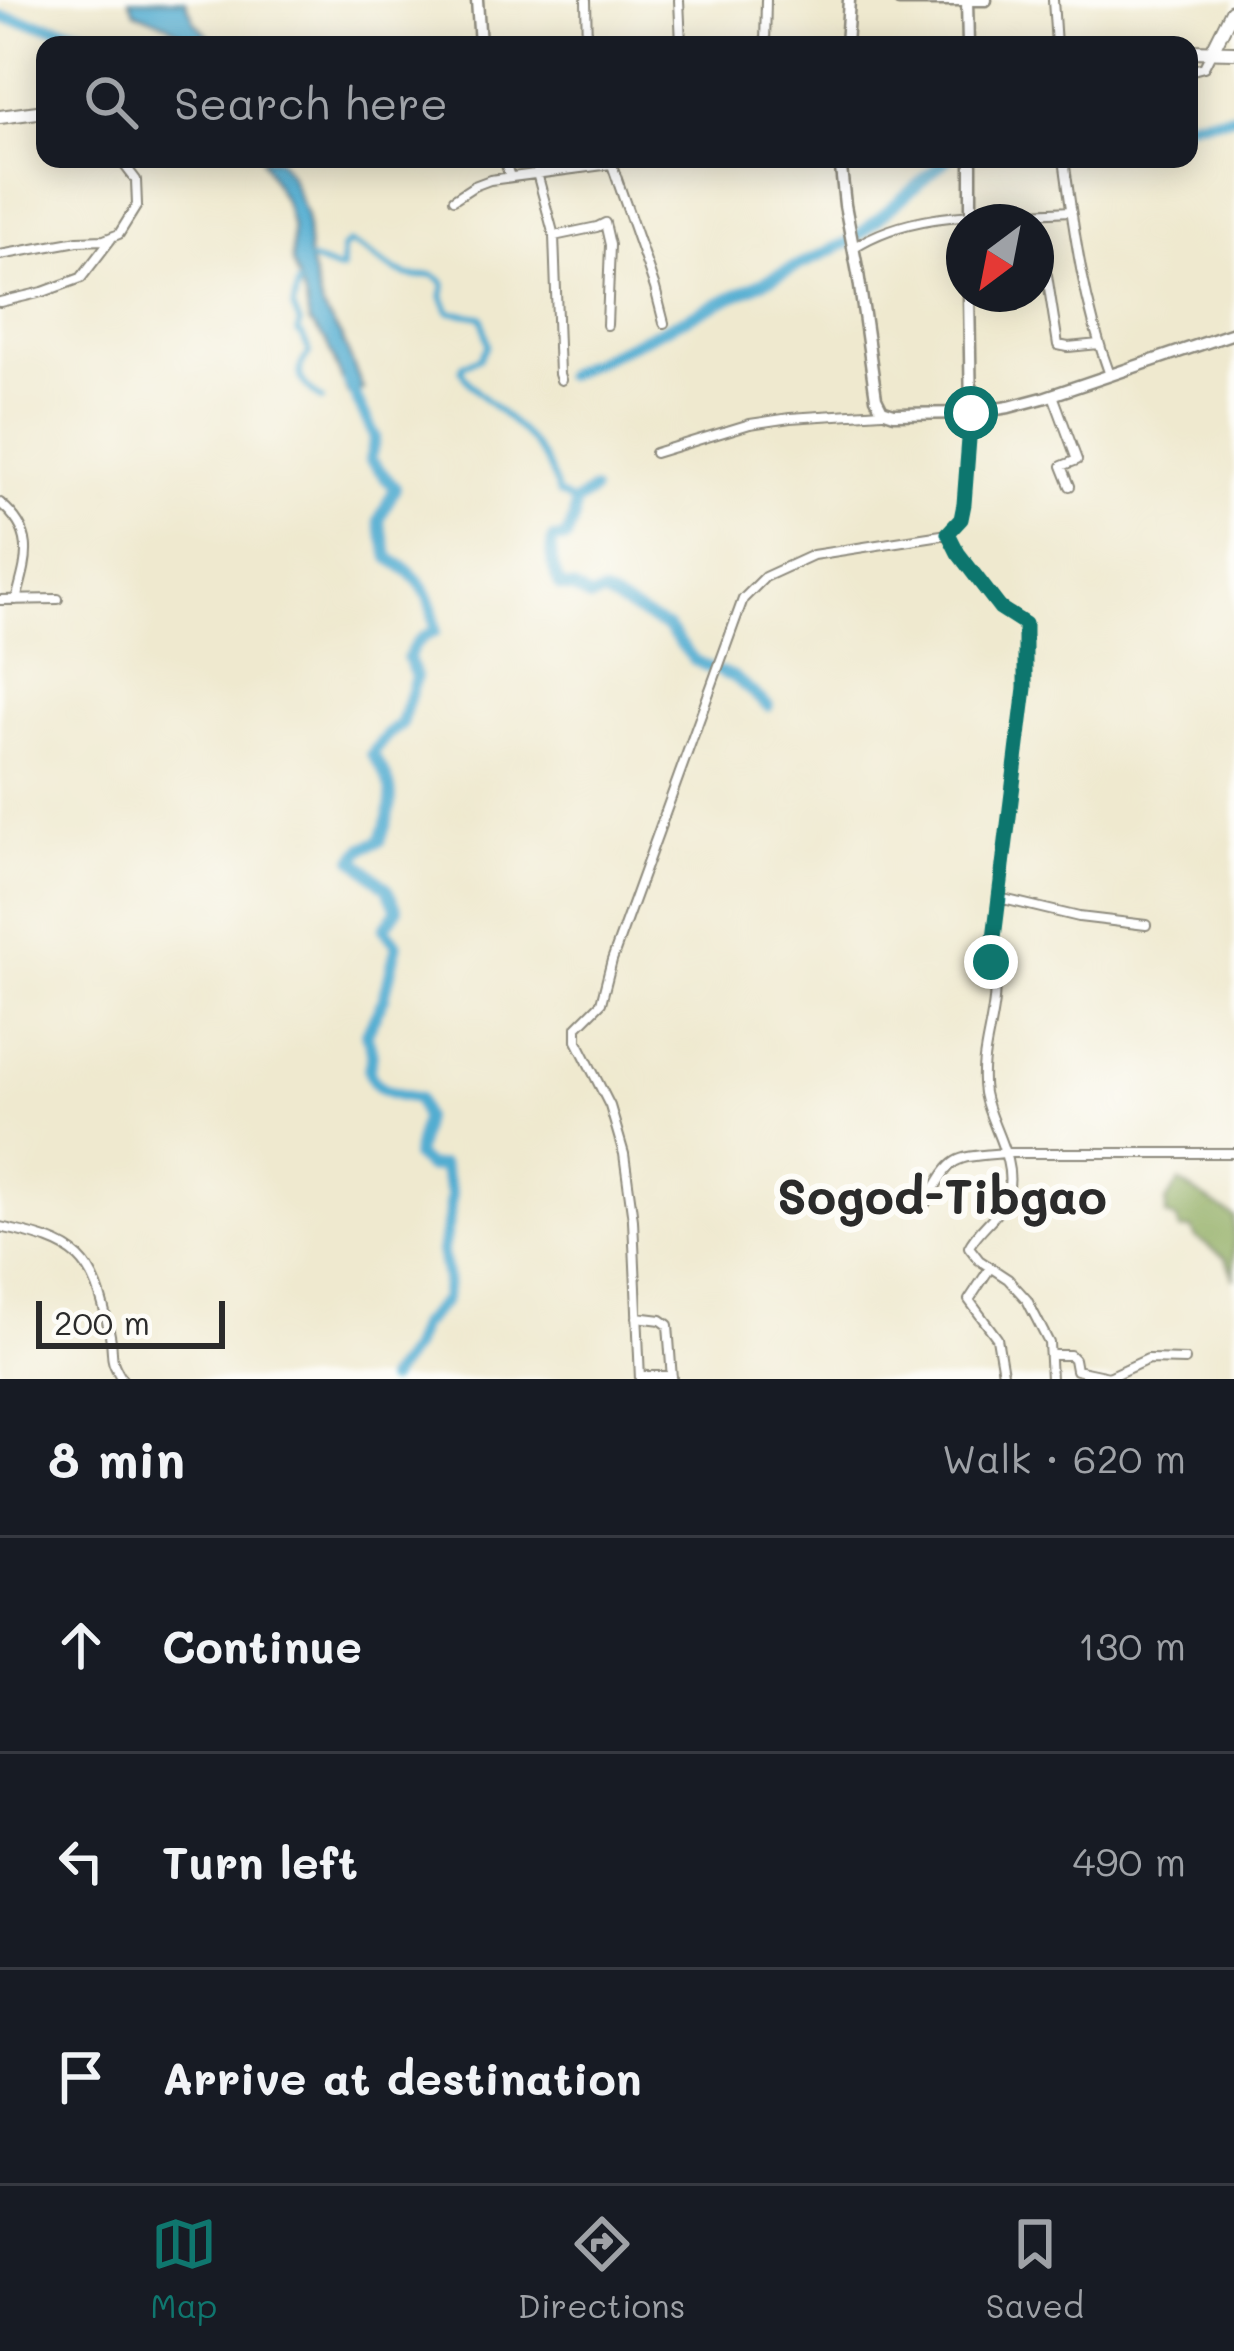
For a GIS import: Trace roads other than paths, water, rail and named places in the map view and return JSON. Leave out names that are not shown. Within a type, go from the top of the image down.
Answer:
[{"type":"main road","points":[[1212,51],[1232,8]]},
{"type":"main road","points":[[1198,51],[1234,52]]},
{"type":"main road","points":[[0,117],[36,112]]},
{"type":"street","points":[[477,0],[479,36]]},
{"type":"street","points":[[586,0],[588,36]]},
{"type":"street","points":[[679,0],[681,36]]},
{"type":"street","points":[[765,36],[766,0]]},
{"type":"street","points":[[847,36],[849,0]]},
{"type":"street","points":[[899,0],[986,0]]},
{"type":"street","points":[[967,0],[968,36]]},
{"type":"street","points":[[1053,0],[1055,36]]},
{"type":"street","points":[[1198,69],[1204,67],[1212,51]]},
{"type":"street","points":[[0,302],[81,278],[137,205],[136,180],[127,168]]},
{"type":"street","points":[[507,168],[510,177]]},
{"type":"street","points":[[454,199],[482,182],[571,168]]},
{"type":"street","points":[[613,168],[664,323]]},
{"type":"street","points":[[841,168],[870,362],[882,408]]},
{"type":"street","points":[[971,168],[971,204]]},
{"type":"street","points":[[1065,168],[1077,256],[1111,375]]},
{"type":"street","points":[[537,173],[554,236],[561,380]]},
{"type":"street","points":[[1054,212],[1070,211]]},
{"type":"street","points":[[852,243],[922,221],[946,220]]},
{"type":"street","points":[[554,236],[605,223],[610,245],[607,325]]},
{"type":"street","points":[[0,255],[112,238]]},
{"type":"street","points":[[637,1317],[668,1325],[672,1377],[640,1377],[624,1154],[610,1106],[575,1035],[601,1003],[612,960],[743,599],[765,577],[813,555],[948,533],[961,519],[971,413],[969,312]]},
{"type":"street","points":[[1053,312],[1060,347],[1099,344]]},
{"type":"street","points":[[655,453],[750,424],[790,418],[882,408],[894,414],[971,413],[1010,407],[1234,333]]},
{"type":"street","points":[[1053,395],[1077,460],[1062,466],[1070,486]]},
{"type":"street","points":[[0,502],[18,518],[28,558],[16,600]]},
{"type":"street","points":[[948,533],[1000,608],[1025,624],[1027,637],[1025,688],[991,962],[997,986],[983,1084],[1005,1153],[1008,1193],[969,1247],[1019,1289],[1049,1343],[1051,1379]]},
{"type":"street","points":[[0,601],[58,598]]},
{"type":"street","points":[[999,898],[1079,917],[1146,925]]},
{"type":"street","points":[[925,1204],[952,1162],[962,1157],[1234,1153]]},
{"type":"street","points":[[0,1227],[50,1240],[82,1259],[96,1278],[112,1342],[110,1361],[122,1379]]},
{"type":"street","points":[[990,1268],[969,1300],[997,1338],[1004,1379]]},
{"type":"street","points":[[1050,1355],[1070,1355],[1076,1370],[1109,1377],[1148,1359],[1185,1360]]},
{"type":"water","points":[[129,0],[185,0],[195,22],[209,36],[186,36],[135,12]]},
{"type":"water","points":[[266,168],[285,168],[290,175],[306,215],[309,258],[322,308],[341,336],[363,389],[348,394],[326,341],[309,322],[292,263],[286,204]]},
{"type":"waterway","points":[[0,17],[96,35]]},
{"type":"waterway","points":[[1198,121],[1234,116]]},
{"type":"waterway","points":[[566,375],[857,237],[937,168]]},
{"type":"waterway","points":[[312,260],[342,269],[342,248],[349,243],[402,273],[435,276],[445,284],[442,296],[449,312],[482,317],[488,345],[480,358],[461,370],[534,445],[549,467],[558,494],[575,503]]},
{"type":"waterway","points":[[298,284],[293,308],[300,324],[298,333],[310,353],[300,373],[322,400]]},
{"type":"waterway","points":[[348,381],[375,437],[370,459],[395,488],[379,520],[389,558],[423,587],[435,631],[418,642],[408,658],[416,677],[401,724],[372,754],[391,796],[380,841],[363,848],[354,859],[387,888],[397,910],[384,929],[397,944],[384,998],[366,1034],[372,1052],[370,1073],[385,1089],[418,1098],[424,1118],[416,1157],[428,1167],[442,1166],[451,1194],[442,1251],[445,1300],[420,1326],[412,1348],[389,1379]]},
{"type":"waterway","points":[[592,491],[575,503],[566,538],[553,539],[552,563],[560,586],[590,598],[603,594],[668,628],[694,660],[712,669]]},
{"type":"waterway","points":[[720,672],[734,677],[768,706]]},
{"type":"district","name":"Sogod-Tibgao","points":[[942,1197]]}]
